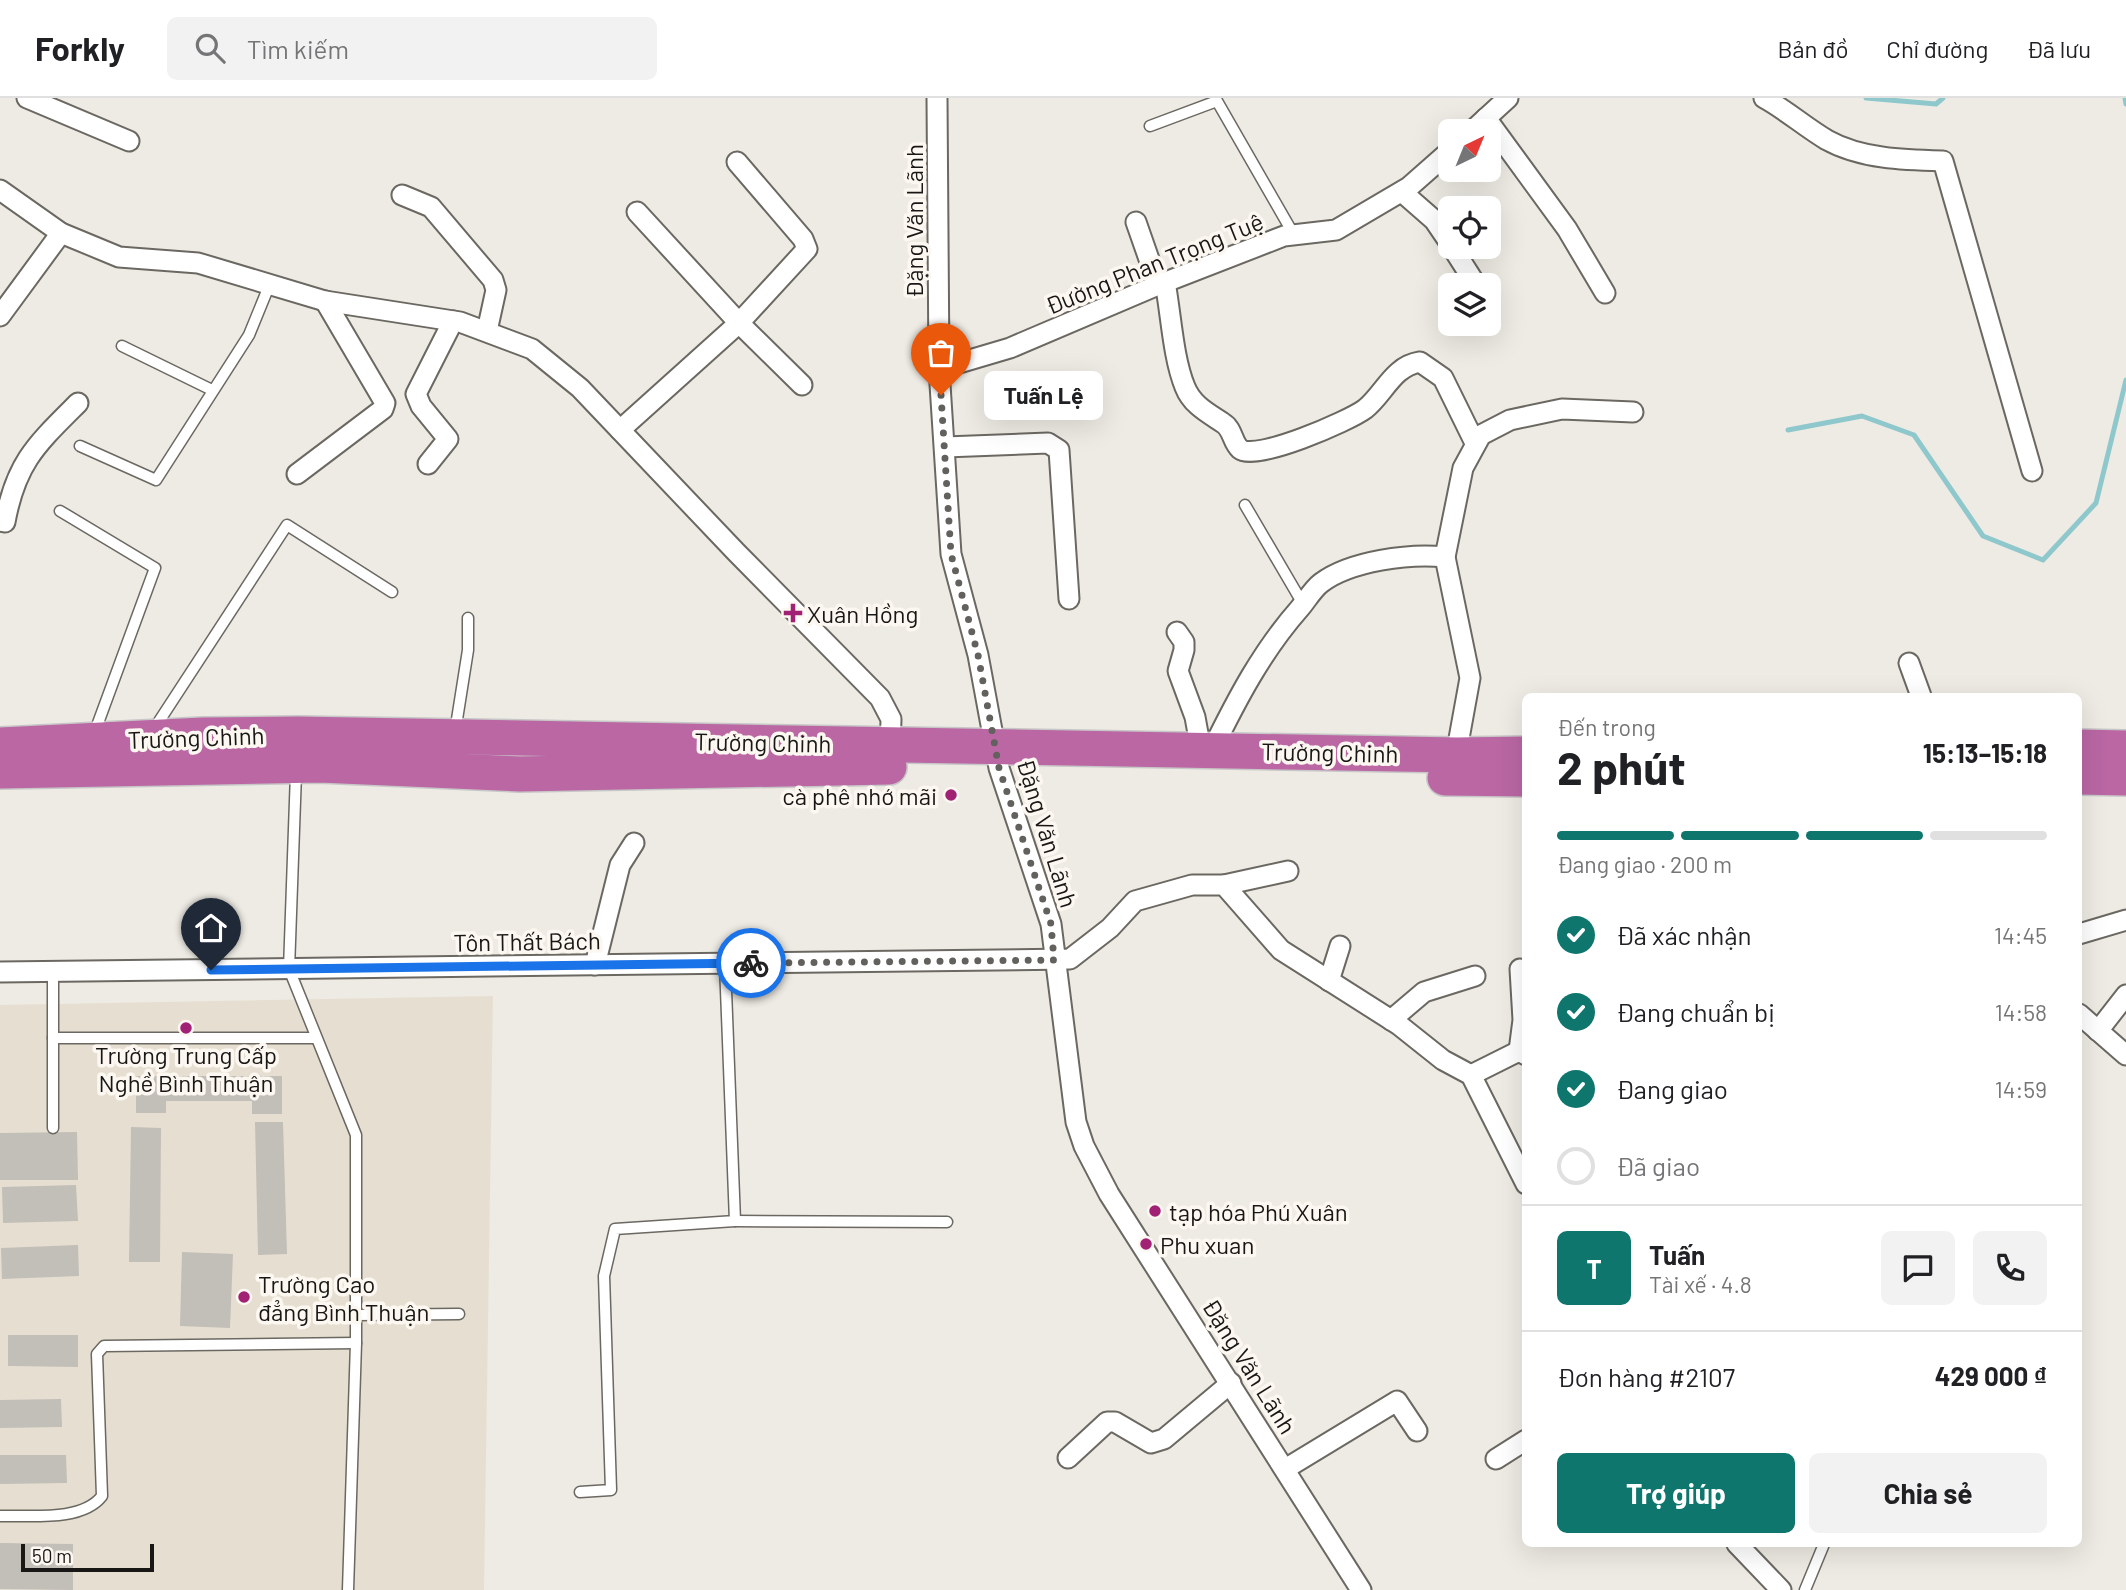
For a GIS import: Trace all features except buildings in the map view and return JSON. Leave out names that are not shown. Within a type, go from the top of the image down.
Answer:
[{"type":"highway","name":"Trường Chinh","points":[[0,745],[298,734],[455,736],[889,756],[1522,779]]},
{"type":"highway","points":[[2082,747],[2126,748]]},
{"type":"highway","name":"Trường Chinh","points":[[998,758],[1206,750],[1522,754]]},
{"type":"highway","name":"Trường Chinh","points":[[0,771],[297,765],[520,774],[889,756]]},
{"type":"highway","points":[[2082,777],[2126,778]]},
{"type":"street","points":[[27,98],[129,141]]},
{"type":"street","name":"Đặng Văn Lãnh","points":[[937,98],[939,369],[951,554],[978,655],[998,758],[1051,924],[1070,1087],[1084,1146],[1109,1194],[1361,1590]]},
{"type":"street","points":[[1485,119],[1508,98]]},
{"type":"street","points":[[1764,98],[1827,140],[1864,153],[1905,160],[1943,161],[2032,471]]},
{"type":"street","points":[[1502,152],[1561,220],[1605,293]]},
{"type":"street","name":"Đường Phan Trọng Tuệ","points":[[939,369],[1010,348],[1162,283],[1294,235],[1336,230],[1402,192],[1438,161]]},
{"type":"street","points":[[620,430],[739,323],[807,249],[803,239],[737,162]]},
{"type":"street","points":[[0,190],[61,233],[119,257],[198,263],[325,301],[453,321],[487,331],[546,358],[620,430],[880,698],[891,719],[889,756]]},
{"type":"street","points":[[1402,192],[1438,226]]},
{"type":"street","points":[[402,195],[431,207],[493,280],[496,290],[487,331]]},
{"type":"street","points":[[638,212],[739,323],[802,385]]},
{"type":"street","points":[[1136,222],[1162,283],[1184,386],[1201,409],[1227,425],[1239,449],[1246,452],[1260,450],[1333,427],[1363,411],[1376,400],[1390,379],[1411,364],[1420,362],[1443,378],[1475,443]]},
{"type":"street","points":[[0,316],[61,233]]},
{"type":"street","points":[[297,474],[383,409],[385,403],[325,301]]},
{"type":"street","points":[[385,403],[416,394],[453,321]]},
{"type":"street","points":[[416,394],[421,406],[448,439],[428,464]]},
{"type":"street","points":[[0,521],[5,522],[22,464],[39,442],[78,403]]},
{"type":"street","points":[[1456,755],[1470,678],[1445,556],[1463,468],[1475,443],[1481,435],[1510,420],[1540,412],[1562,409],[1633,412]]},
{"type":"street","points":[[945,447],[1048,443],[1059,450],[1069,599]]},
{"type":"street","points":[[1206,750],[1267,649],[1321,583],[1359,566],[1419,554],[1445,556]]},
{"type":"street","points":[[1177,632],[1184,642],[1178,671],[1206,750]]},
{"type":"street","points":[[1909,663],[1920,693]]},
{"type":"street","points":[[595,965],[620,865],[634,843]]},
{"type":"street","points":[[1054,960],[1070,960],[1110,928],[1135,901],[1192,884],[1224,885],[1288,871]]},
{"type":"street","points":[[1224,885],[1281,950],[1391,1020],[1444,1060],[1471,1075],[1522,1176]]},
{"type":"street","points":[[2082,933],[2126,920]]},
{"type":"street","points":[[1329,981],[1340,946]]},
{"type":"street","name":"Tôn Thất Bách","points":[[0,972],[1054,960]]},
{"type":"street","points":[[1520,969],[1522,1003]]},
{"type":"street","points":[[1391,1020],[1424,992],[1475,976]]},
{"type":"street","points":[[2098,1031],[2126,995]]},
{"type":"street","points":[[2082,1017],[2126,1055]]},
{"type":"street","points":[[1471,1075],[1522,1053]]},
{"type":"street","points":[[1068,1458],[1107,1422],[1115,1422],[1151,1443],[1164,1439],[1231,1383]]},
{"type":"street","points":[[1285,1469],[1397,1401],[1417,1431]]},
{"type":"street","points":[[1496,1459],[1522,1443]]},
{"type":"street","points":[[1740,1547],[1781,1590]]},
{"type":"lane","points":[[1150,126],[1217,101],[1294,235]]},
{"type":"lane","points":[[80,446],[156,480],[249,335],[269,286]]},
{"type":"lane","points":[[122,346],[212,390]]},
{"type":"lane","points":[[1245,505],[1303,605]]},
{"type":"lane","points":[[60,511],[155,568],[91,741]]},
{"type":"lane","points":[[148,738],[287,525],[392,592]]},
{"type":"lane","points":[[455,736],[468,650],[468,618]]},
{"type":"lane","points":[[297,765],[289,969],[356,1135],[356,1343],[348,1590]]},
{"type":"lane","points":[[725,964],[735,1221]]},
{"type":"lane","points":[[54,971],[54,1128]]},
{"type":"lane","points":[[53,1038],[316,1038]]},
{"type":"lane","points":[[580,1492],[611,1490],[604,1276],[615,1229],[735,1221],[947,1222]]},
{"type":"lane","points":[[355,1315],[459,1314]]},
{"type":"lane","points":[[0,1516],[75,1512],[95,1505],[102,1496],[97,1354],[104,1346],[356,1343]]},
{"type":"lane","points":[[1805,1590],[1823,1547]]},
{"type":"shaded area","name":"Trường Cao đẳng Bình Thuận","points":[[493,996],[484,1590],[0,1590],[0,1005]]},
{"type":"waterway","points":[[1866,98],[1936,104],[1943,98]]},
{"type":"waterway","points":[[2125,98],[2126,104]]},
{"type":"waterway","points":[[1788,430],[1862,416],[1914,435],[1983,536],[2043,560],[2096,503],[2126,380]]},
{"type":"way so far","points":[[751,963],[1054,960],[1051,924],[999,768],[978,655],[951,554],[941,395]]},
{"type":"place","name":"Tuấn Lệ","points":[[941,395]]},
{"type":"place","name":"Xuân Hồng","points":[[793,613]]},
{"type":"place","name":"cà phê nhớ mãi","points":[[951,795]]},
{"type":"place","name":"Trường Trung Cấp Nghề Bình Thuận","points":[[186,1028]]},
{"type":"place","name":"tạp hóa Phú Xuân","points":[[1155,1211]]},
{"type":"place","name":"Phu xuan","points":[[1146,1244]]},
{"type":"place","name":"Trường Cao đẳng Bình Thuận","points":[[244,1297]]},
{"type":"route","points":[[211,970],[751,963]]}]
